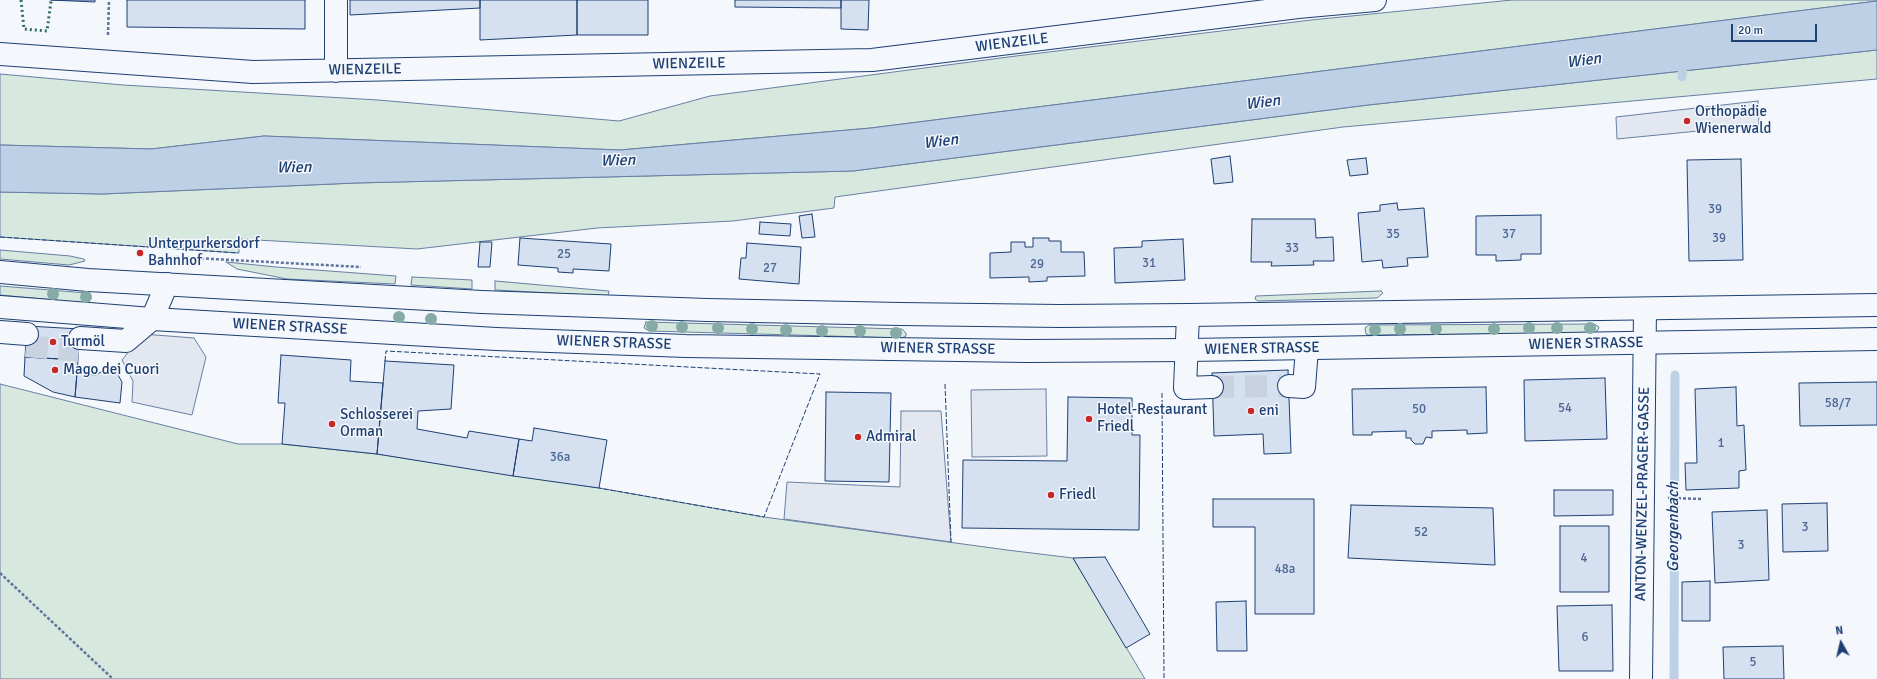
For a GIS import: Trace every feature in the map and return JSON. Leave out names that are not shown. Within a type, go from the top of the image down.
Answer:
[{"type":"main road","points":[[336,0],[336,71]]},
{"type":"main road","name":"WIENZEILE","points":[[0,54],[253,72],[872,60],[1298,6],[1375,0]]},
{"type":"main road","points":[[0,272],[88,280],[490,302],[676,309],[1044,316],[1877,305]]},
{"type":"main road","points":[[79,344],[126,341],[152,318],[167,284]]},
{"type":"main road","name":"WIENER STRASSE","points":[[0,307],[496,339],[686,346],[1028,351],[1307,349],[1877,339]]},
{"type":"main road","name":"ANTON-WENZEL-PRAGER-GASSE","points":[[1641,679],[1645,309]]},
{"type":"main road","points":[[1188,315],[1188,350],[1185,388],[1212,388]]},
{"type":"main road","points":[[0,332],[26,340],[0,344]]},
{"type":"main road","points":[[1289,386],[1304,387],[1307,349]]},
{"type":"path","points":[[107,62],[109,0]]},
{"type":"path","points":[[171,257],[367,267]]},
{"type":"path","points":[[1664,498],[1704,499]]},
{"type":"path","points":[[0,574],[113,679]]},
{"type":"shaded area","points":[[1512,0],[1877,1],[871,128],[620,150],[264,136],[151,149],[0,145],[0,74],[123,85],[378,100],[619,121],[710,96],[1016,56],[1311,20]]},
{"type":"shaded area","points":[[1877,50],[1877,79],[1343,127],[835,197],[834,208],[733,221],[597,228],[417,249],[239,239],[239,253],[0,237],[0,192],[102,194],[356,183],[853,171],[1368,105]]},
{"type":"shaded area","name":"Orthopädie Wienerwald","points":[[1758,101],[1759,125],[1617,139],[1616,117]]},
{"type":"shaded area","points":[[0,250],[70,256],[84,259],[85,261],[69,265],[0,259]]},
{"type":"shaded area","points":[[226,262],[396,276],[395,284],[287,279],[237,269]]},
{"type":"shaded area","points":[[412,277],[472,280],[472,289],[411,285]]},
{"type":"shaded area","points":[[495,281],[609,291],[608,296],[495,290]]},
{"type":"shaded area","points":[[0,286],[87,293],[90,295],[91,299],[87,303],[0,295]]},
{"type":"shaded area","points":[[1381,291],[1383,293],[1377,298],[1258,301],[1255,299],[1256,296]]},
{"type":"shaded area","points":[[646,322],[902,329],[906,333],[906,336],[902,338],[649,331],[644,328]]},
{"type":"shaded area","points":[[1594,324],[1599,327],[1594,333],[1369,335],[1366,334],[1365,328],[1369,325]]},
{"type":"shaded area","points":[[143,334],[194,338],[206,357],[192,415],[132,402],[133,381],[122,360]]},
{"type":"shaded area","points":[[0,384],[238,444],[282,444],[377,454],[599,488],[764,517],[1073,558],[1145,679],[0,679]]},
{"type":"shaded area","points":[[1046,389],[1047,456],[972,457],[971,390]]},
{"type":"shaded area","points":[[901,411],[941,411],[951,542],[784,519],[787,482],[900,487]]},
{"type":"water","name":"Wien","points":[[1877,1],[1877,50],[1368,105],[853,171],[356,183],[102,194],[0,192],[0,145],[151,149],[264,136],[620,150],[871,128]]},
{"type":"building","points":[[51,0],[95,0],[95,2]]},
{"type":"building","points":[[127,0],[305,0],[305,29],[127,27]]},
{"type":"building","points":[[350,0],[480,0],[480,8],[350,15]]},
{"type":"building","points":[[480,0],[577,0],[577,35],[480,40]]},
{"type":"building","points":[[577,0],[648,0],[648,35],[577,35]]},
{"type":"building","points":[[735,0],[841,0],[841,8],[735,7]]},
{"type":"building","points":[[841,0],[869,0],[868,30],[841,29]]},
{"type":"building","points":[[1230,156],[1233,182],[1214,184],[1211,159]]},
{"type":"building","points":[[1366,158],[1368,174],[1350,176],[1347,160]]},
{"type":"building","points":[[1741,159],[1743,260],[1689,261],[1687,160]]},
{"type":"building","points":[[1397,203],[1398,210],[1424,208],[1428,257],[1407,258],[1408,266],[1383,268],[1382,260],[1362,262],[1358,213],[1380,211],[1380,205]]},
{"type":"building","points":[[812,214],[815,237],[802,238],[799,216]]},
{"type":"building","points":[[1541,215],[1541,254],[1521,254],[1521,260],[1496,261],[1496,255],[1476,255],[1476,216]]},
{"type":"building","points":[[1252,219],[1315,219],[1316,238],[1333,237],[1334,261],[1313,261],[1314,265],[1271,266],[1272,262],[1251,262]]},
{"type":"building","points":[[760,222],[791,224],[790,236],[759,234]]},
{"type":"building","points":[[520,238],[611,244],[609,271],[573,269],[573,273],[558,272],[558,268],[518,265]]},
{"type":"building","points":[[1033,238],[1049,238],[1049,241],[1061,241],[1061,252],[1084,252],[1085,276],[1047,277],[1047,281],[1029,282],[1029,277],[990,278],[990,253],[1011,252],[1011,242],[1025,242],[1025,247],[1033,247]]},
{"type":"building","points":[[1183,239],[1185,280],[1115,283],[1114,248],[1142,247],[1142,241]]},
{"type":"building","points":[[480,242],[492,242],[490,267],[478,267]]},
{"type":"building","points":[[747,243],[801,247],[799,284],[739,279],[741,258],[746,258]]},
{"type":"building","name":"Turmöl","points":[[27,326],[80,329],[78,360],[25,357]]},
{"type":"building","name":"Schlosserei Orman","points":[[281,355],[351,360],[350,381],[383,383],[377,454],[282,444],[285,403],[278,403]]},
{"type":"building","points":[[25,357],[78,360],[75,397],[53,392],[24,376]]},
{"type":"building","points":[[385,361],[454,365],[451,409],[418,411],[417,429],[467,438],[469,431],[519,439],[513,476],[377,454]]},
{"type":"building","points":[[113,366],[122,382],[120,403],[75,397],[77,373],[95,375]]},
{"type":"building","name":"eni","points":[[1288,370],[1291,453],[1264,454],[1263,434],[1214,436],[1212,373]]},
{"type":"building","points":[[1605,378],[1607,439],[1525,441],[1524,380]]},
{"type":"building","points":[[1877,382],[1877,425],[1800,426],[1799,383]]},
{"type":"building","points":[[1486,387],[1487,433],[1467,434],[1467,430],[1432,431],[1432,438],[1426,437],[1423,444],[1415,444],[1411,438],[1406,438],[1406,431],[1372,432],[1372,435],[1353,435],[1352,389]]},
{"type":"building","points":[[1736,387],[1737,426],[1744,425],[1746,470],[1739,471],[1739,488],[1686,490],[1685,463],[1697,463],[1695,389]]},
{"type":"building","name":"Admiral","points":[[826,392],[891,393],[889,482],[825,481]]},
{"type":"building","name":"Friedl","points":[[1068,397],[1132,398],[1132,435],[1140,435],[1139,530],[962,528],[963,460],[1067,461]]},
{"type":"building","points":[[534,428],[607,440],[599,488],[513,476],[519,439],[532,441]]},
{"type":"building","points":[[1554,490],[1613,490],[1613,515],[1554,516]]},
{"type":"building","points":[[1213,499],[1314,499],[1314,614],[1255,614],[1255,527],[1213,527]]},
{"type":"building","points":[[1827,503],[1828,551],[1783,552],[1782,504]]},
{"type":"building","points":[[1351,505],[1493,508],[1495,565],[1348,558]]},
{"type":"building","points":[[1767,510],[1769,580],[1715,583],[1712,512]]},
{"type":"building","points":[[1560,526],[1609,526],[1609,592],[1560,592]]},
{"type":"building","points":[[1105,557],[1150,634],[1126,648],[1073,558]]},
{"type":"building","points":[[1710,581],[1710,621],[1682,621],[1682,582]]},
{"type":"building","points":[[1246,601],[1247,651],[1217,651],[1216,602]]},
{"type":"building","points":[[1612,605],[1613,671],[1559,671],[1557,606]]},
{"type":"building","points":[[1783,646],[1784,679],[1724,679],[1723,647]]},
{"type":"waterway","name":"Georgenbach","points":[[1682,77],[1683,59]]},
{"type":"waterway","name":"Georgenbach","points":[[1674,679],[1675,375]]},
{"type":"tunnel","points":[[26,346],[79,351]]},
{"type":"tunnel","points":[[1212,387],[1289,386]]},
{"type":"hedge","points":[[21,0],[24,29],[47,31],[51,1]]},
{"type":"fence","points":[[0,237],[238,253]]},
{"type":"fence","points":[[385,361],[386,351],[820,374],[764,517],[599,488]]},
{"type":"fence","points":[[945,384],[951,542]]},
{"type":"fence","points":[[1162,393],[1164,679]]},
{"type":"place","name":"Orthopädie Wienerwald","points":[[1687,121]]},
{"type":"place","name":"Unterpurkersdorf Bahnhof","points":[[140,253]]},
{"type":"place","name":"Turmöl","points":[[53,342]]},
{"type":"place","name":"Mago dei Cuori","points":[[55,370]]},
{"type":"place","name":"eni","points":[[1251,411]]},
{"type":"place","name":"Hotel-Restaurant Friedl","points":[[1089,419]]},
{"type":"place","name":"Schlosserei Orman","points":[[332,424]]},
{"type":"place","name":"Admiral","points":[[858,437]]},
{"type":"place","name":"Friedl","points":[[1051,495]]}]
